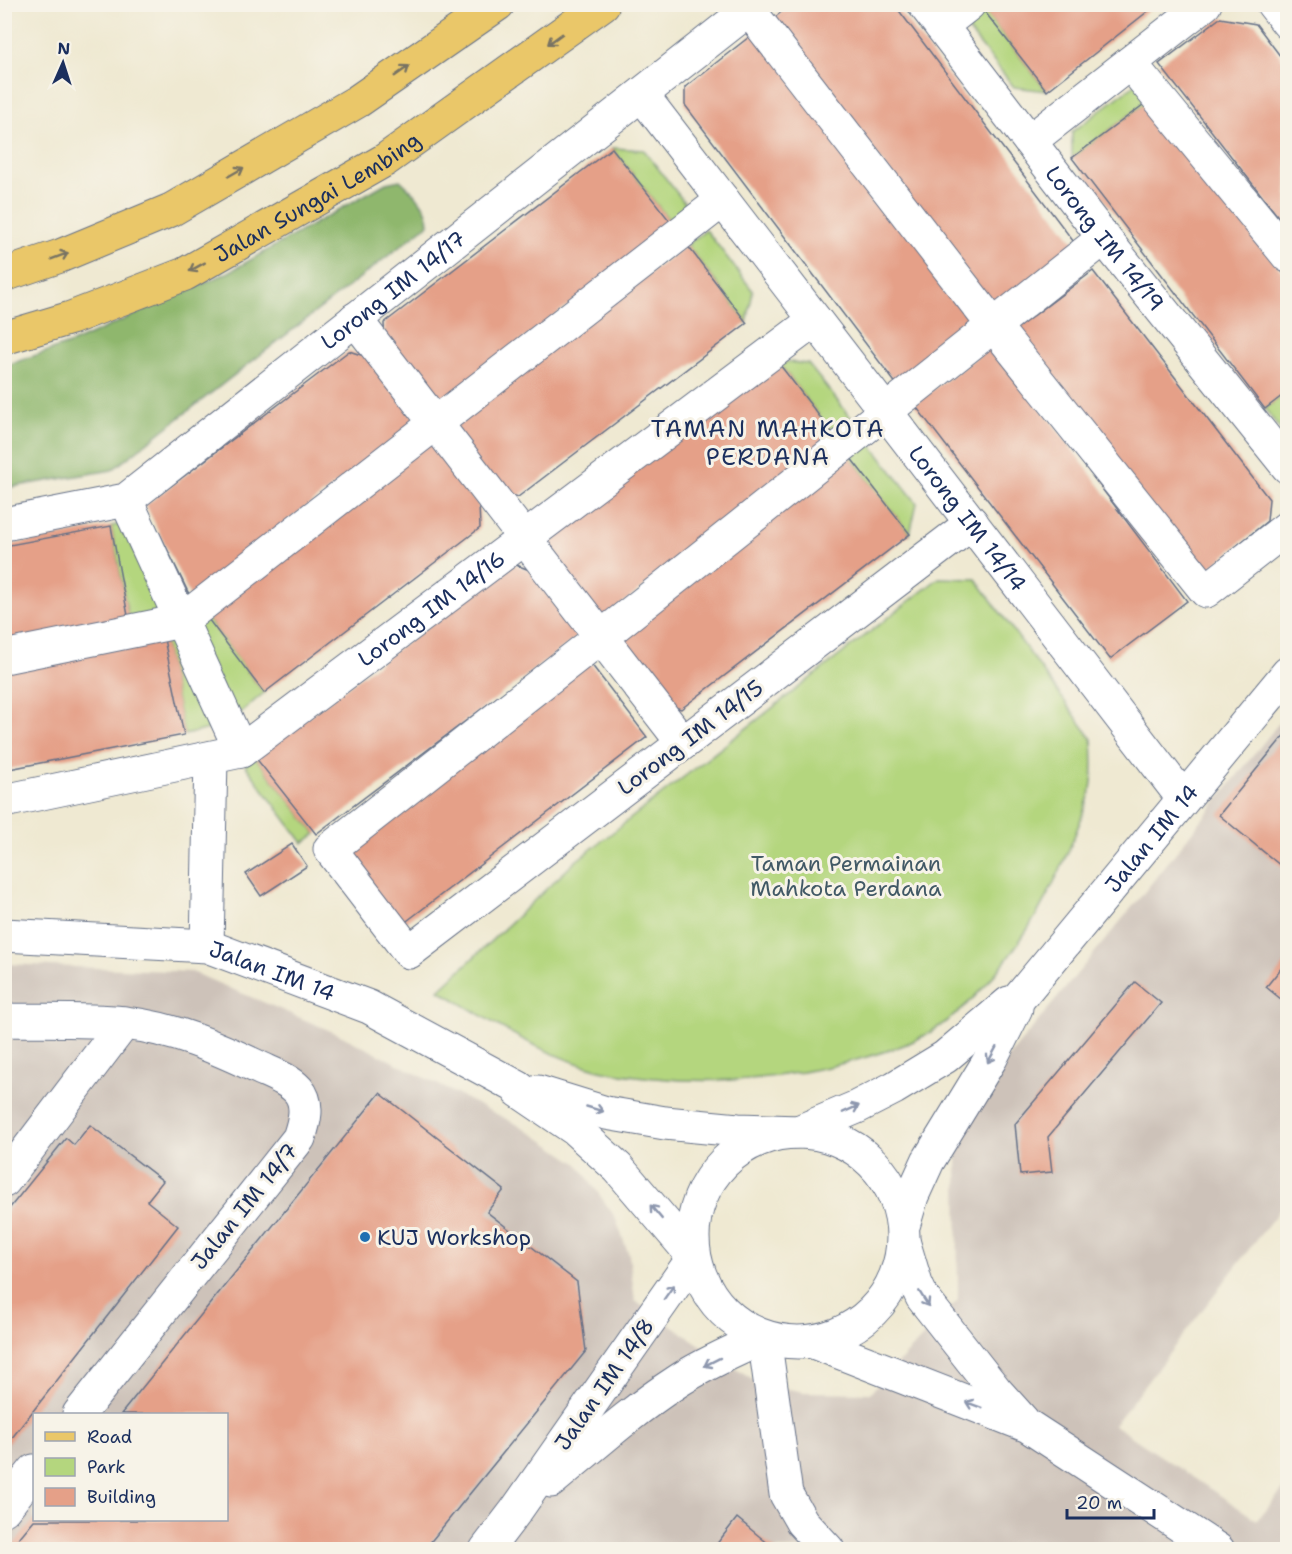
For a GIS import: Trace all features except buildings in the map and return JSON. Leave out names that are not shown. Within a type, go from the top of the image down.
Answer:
[{"type":"main road","points":[[4,275],[60,256],[171,210],[358,101],[498,4]]},
{"type":"main road","name":"Jalan Sungai Lembing","points":[[4,338],[71,318],[184,274],[385,160],[603,4]]},
{"type":"street","points":[[933,15],[969,4]]},
{"type":"street","points":[[1030,141],[1205,4]]},
{"type":"street","points":[[1272,4],[1287,23]]},
{"type":"street","points":[[753,7],[993,325],[1206,591],[1287,527]]},
{"type":"street","name":"Lorong IM 14/17","points":[[4,524],[126,501],[753,7]]},
{"type":"street","name":"Lorong IM 14/19","points":[[933,15],[1104,238],[1287,467]]},
{"type":"street","points":[[1130,63],[1287,256]]},
{"type":"street","name":"Lorong IM 14/14","points":[[642,95],[1184,798]]},
{"type":"street","points":[[4,657],[182,621],[723,200]]},
{"type":"street","points":[[601,637],[1104,238]]},
{"type":"street","points":[[355,320],[683,743]]},
{"type":"street","name":"Lorong IM 14/16","points":[[4,801],[226,754],[525,538],[815,320]]},
{"type":"street","points":[[126,501],[182,621],[226,754],[207,945]]},
{"type":"street","name":"Lorong IM 14/15","points":[[601,637],[330,849],[409,952],[972,523]]},
{"type":"street","name":"Jalan IM 14","points":[[1015,1003],[1287,673]]},
{"type":"street","name":"Jalan IM 14","points":[[4,935],[207,945],[369,1007],[519,1088]]},
{"type":"street","points":[[1009,1003],[1015,1003],[1016,1008],[990,1058],[928,1161],[912,1196],[900,1268],[890,1290],[876,1309],[857,1324],[837,1336],[813,1342],[789,1342],[765,1337],[742,1327],[723,1311],[708,1292],[697,1270],[692,1230],[697,1204],[709,1180],[726,1160],[748,1144],[773,1135],[798,1132],[857,1107],[894,1088],[945,1057],[1009,1003]]},
{"type":"street","name":"Jalan IM 14/7","points":[[4,1020],[124,1023],[169,1032],[219,1048],[281,1078],[298,1090],[304,1103],[305,1120],[299,1138],[80,1413]]},
{"type":"street","points":[[4,1181],[124,1023]]},
{"type":"street","points":[[694,1257],[618,1168],[575,1129],[519,1091],[519,1088],[606,1113],[665,1123],[738,1130],[819,1133],[859,1150],[876,1165],[889,1182],[898,1201],[915,1284],[922,1297],[996,1391],[1028,1426]]},
{"type":"street","name":"Jalan IM 14/8","points":[[486,1550],[694,1257]]},
{"type":"street","points":[[765,1337],[786,1494],[802,1522],[828,1550]]},
{"type":"street","name":"Jalan IM 14/8","points":[[515,1512],[597,1442],[677,1381],[765,1337]]},
{"type":"street","points":[[813,1342],[1028,1426],[1218,1550]]},
{"type":"street","points":[[4,1509],[33,1472]]},
{"type":"shaded area","points":[[1287,713],[1287,1200],[1114,1425],[1257,1520],[1287,1485],[1287,1549],[5,1550],[5,964],[192,972],[338,1034],[526,1129],[578,1164],[615,1217],[629,1255],[635,1301],[757,1383],[804,1392],[870,1393],[958,1300],[957,1153],[964,1125],[988,1082],[1138,900]]},
{"type":"green space","points":[[985,12],[1047,91],[1014,87],[966,27]]},
{"type":"green space","points":[[1138,82],[1151,99],[1072,158],[1072,132]]},
{"type":"green space","points":[[612,148],[644,150],[691,211],[673,225]]},
{"type":"green space","points":[[400,180],[423,205],[429,224],[112,470],[5,488],[4,366],[72,343],[229,272],[386,183]]},
{"type":"green space","points":[[706,230],[753,291],[747,323],[687,245]]},
{"type":"green space","points":[[777,361],[808,364],[856,424],[837,439]]},
{"type":"green space","points":[[1287,392],[1287,439],[1265,409]]},
{"type":"green space","points":[[869,442],[917,503],[910,534],[850,457]]},
{"type":"green space","points":[[122,524],[164,614],[129,621],[111,526]]},
{"type":"green space","name":"Taman Permainan Mahkota Perdana","points":[[939,578],[976,579],[1092,739],[1093,771],[1090,793],[1072,843],[1037,914],[1015,948],[990,980],[946,1022],[912,1042],[831,1066],[757,1078],[681,1080],[618,1074],[575,1063],[515,1035],[439,990],[576,861]]},
{"type":"green space","points":[[205,615],[264,693],[235,717],[192,624]]},
{"type":"green space","points":[[175,637],[217,727],[184,735],[164,639]]},
{"type":"green space","points":[[255,757],[316,834],[303,843],[245,765]]},
{"type":"place","name":"KUJ Workshop","points":[[365,1237]]},
{"type":"district","name":"TAMAN MAHKOTA PERDANA","points":[[768,443]]}]
